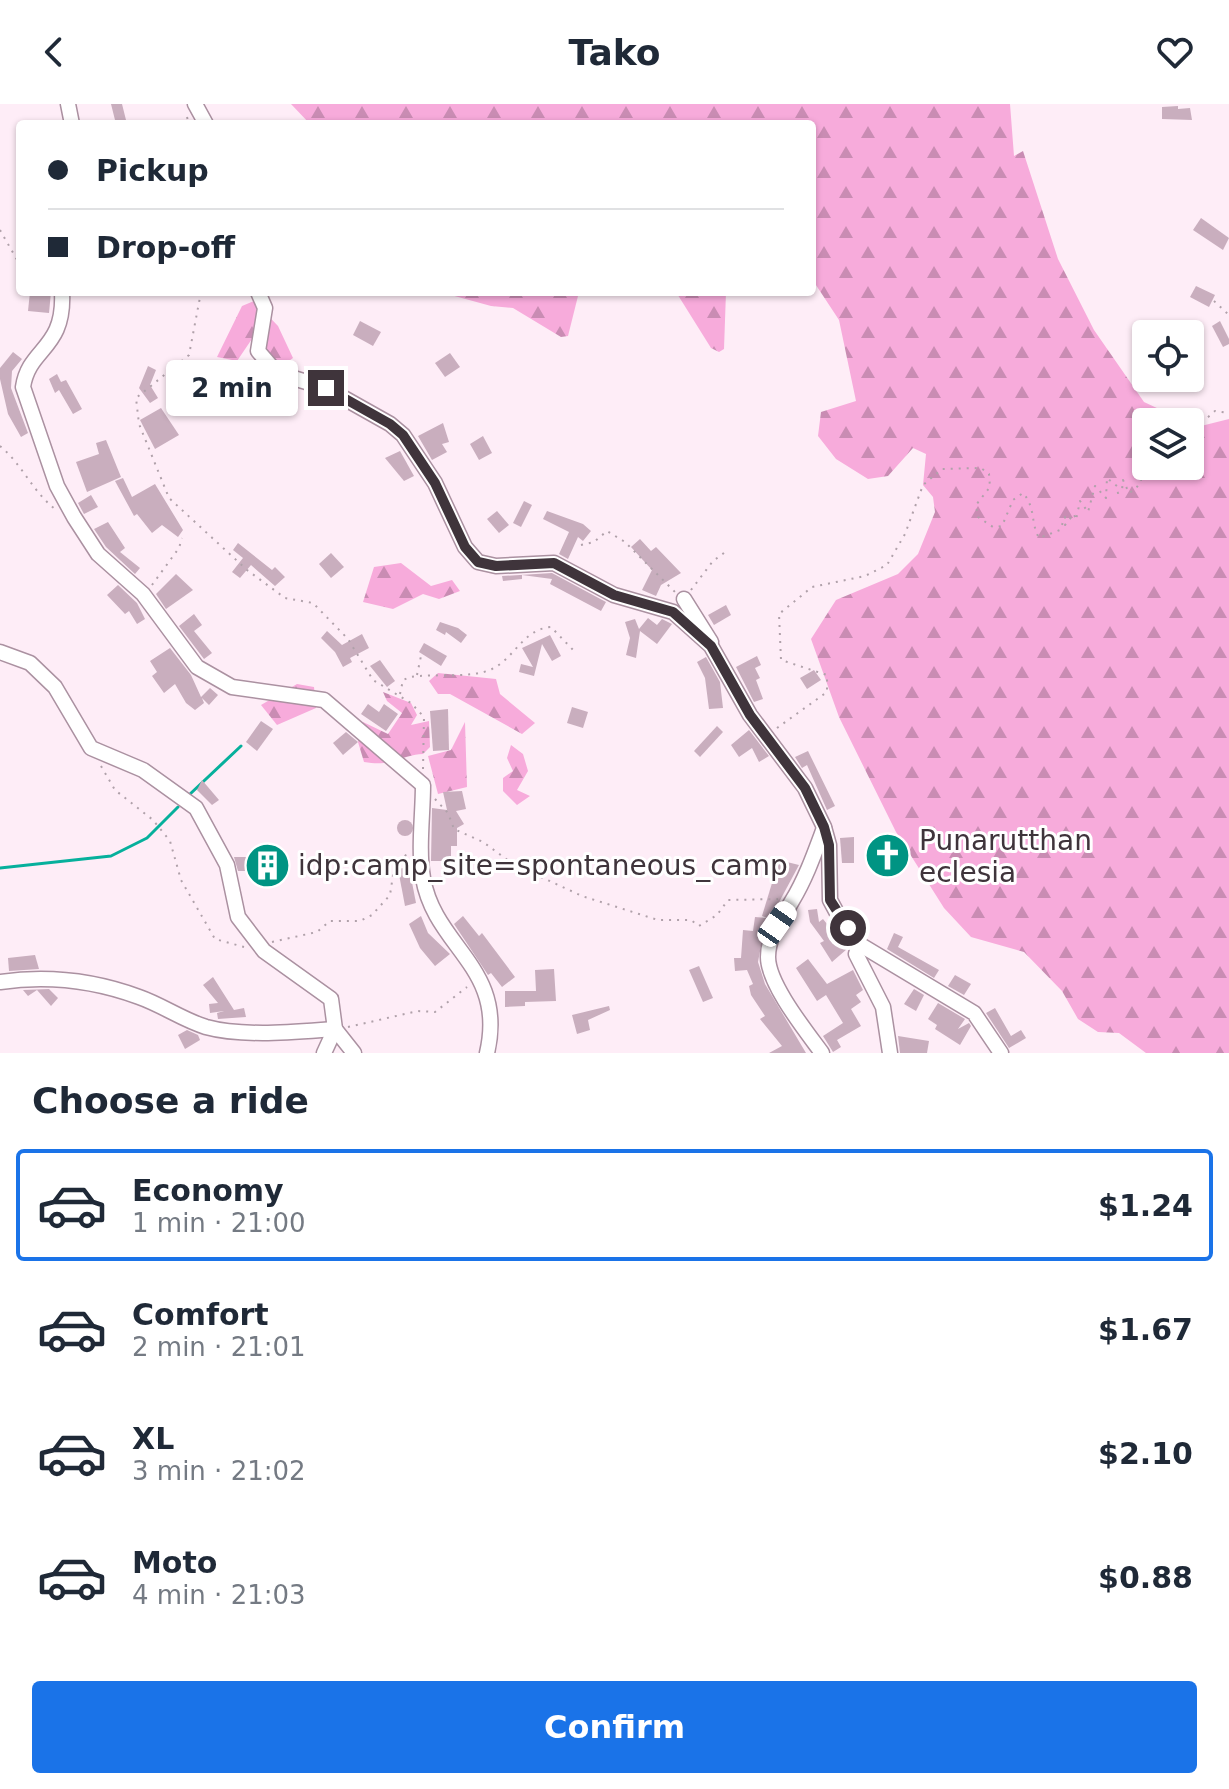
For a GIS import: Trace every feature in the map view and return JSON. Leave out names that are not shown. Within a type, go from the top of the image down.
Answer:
[{"type":"street","points":[[62,296],[60,327],[25,372],[23,387],[57,486],[74,517],[98,554],[143,594],[197,667],[212,679],[232,687],[324,700],[423,785],[423,879],[439,919],[480,976],[490,1007],[487,1053]]},
{"type":"street","points":[[260,296],[265,308],[258,351],[277,373],[326,388],[390,424],[403,435],[435,483],[465,547],[478,562],[496,566],[554,563],[614,595],[673,612],[711,646],[750,715],[805,788],[829,845],[830,900],[859,944],[974,1013],[1001,1053]]},
{"type":"street","points":[[684,599],[711,637],[711,646]]},
{"type":"street","points":[[0,652],[30,663],[55,687],[91,748],[143,770],[196,808],[227,865],[238,917],[259,945],[331,999],[335,1029],[354,1053]]},
{"type":"street","points":[[822,1053],[789,1005],[771,972],[768,958],[777,924],[792,902],[824,827]]},
{"type":"street","points":[[859,944],[856,954],[883,1007],[890,1053]]},
{"type":"street","points":[[0,982],[38,977],[85,982],[140,997],[208,1027],[303,1032],[335,1029]]},
{"type":"street","points":[[324,1053],[335,1029]]},
{"type":"path","points":[[0,230],[16,258]]},
{"type":"path","points":[[200,296],[189,355],[136,398],[139,424],[169,498],[247,570],[285,598],[313,603],[348,639],[373,680],[424,717],[423,785],[448,813],[454,829],[483,842],[513,864],[582,896],[658,920],[691,920],[699,926],[717,915],[728,900],[765,897],[792,902]]},
{"type":"path","points":[[1214,301],[1229,315]]},
{"type":"path","points":[[1204,421],[1215,411],[1229,413]]},
{"type":"path","points":[[0,446],[13,456],[37,495],[59,512],[74,517]]},
{"type":"path","points":[[767,735],[827,692],[827,675],[781,660],[779,614],[812,587],[865,576],[887,565],[905,534],[923,485],[942,469],[981,468],[989,474],[990,487],[976,505],[978,517],[993,527],[1002,526],[1013,500],[1023,493],[1032,504],[1033,526],[1039,538],[1060,530],[1065,517],[1065,525],[1074,514],[1076,520],[1080,501],[1088,512],[1095,486],[1106,498],[1107,478],[1117,486],[1118,493],[1122,490],[1123,480],[1129,493],[1141,480]]},
{"type":"path","points":[[581,545],[594,542],[607,531],[625,542],[684,599],[713,561],[728,550]]},
{"type":"path","points":[[143,594],[163,574],[182,538]]},
{"type":"path","points":[[399,696],[403,680],[417,676],[479,674],[492,669],[537,628],[551,627],[576,653]]},
{"type":"path","points":[[417,676],[421,656]]},
{"type":"path","points":[[91,748],[115,790],[153,820],[170,841],[181,880],[215,939],[253,951],[259,945],[317,932],[330,921],[360,921],[372,915],[390,895],[393,875],[405,852],[423,856]]},
{"type":"path","points":[[335,1029],[418,1011],[435,1012],[480,976]]},
{"type":"green space","points":[[291,104],[1010,104],[1014,156],[1023,151],[1058,259],[1094,330],[1132,385],[1132,392],[1137,392],[1144,402],[1157,408],[1132,408],[1132,480],[1204,480],[1204,425],[1229,419],[1229,1053],[1146,1053],[1119,1033],[1098,1032],[1078,1019],[1062,991],[1024,952],[971,937],[944,908],[896,832],[839,717],[811,639],[836,600],[898,574],[918,554],[935,512],[933,497],[923,485],[926,454],[913,448],[888,476],[868,479],[836,459],[818,436],[821,412],[856,401],[839,320],[816,285],[816,120],[306,120]]},
{"type":"green space","points":[[455,296],[578,296],[568,336],[561,337],[513,308],[491,306]]},
{"type":"green space","points":[[678,296],[726,296],[724,349],[719,352],[711,348]]},
{"type":"green space","points":[[254,301],[278,326],[293,358],[279,368],[265,356],[256,333],[237,361],[217,357],[242,306]]},
{"type":"green space","points":[[401,563],[431,586],[452,580],[460,591],[439,599],[423,594],[393,609],[363,602],[374,567]]},
{"type":"green space","points":[[438,673],[496,679],[500,694],[535,723],[522,734],[450,694],[438,694],[429,681]]},
{"type":"green space","points":[[297,684],[314,687],[316,708],[277,725],[261,705]]},
{"type":"green space","points":[[383,692],[411,703],[417,715],[411,725],[429,721],[430,747],[423,754],[382,763],[364,762],[358,742],[363,722],[388,734],[402,713],[387,701]]},
{"type":"green space","points":[[465,722],[467,787],[438,794],[428,756],[451,750]]},
{"type":"green space","points":[[511,745],[523,754],[528,771],[517,790],[530,796],[517,805],[503,791],[503,778],[513,771],[507,758]]},
{"type":"building","points":[[111,104],[122,104],[126,120],[115,120]]},
{"type":"building","points":[[1178,106],[1178,109],[1190,108],[1192,120],[1162,119],[1162,107]]},
{"type":"building","points":[[1201,218],[1229,238],[1223,250],[1193,230]]},
{"type":"building","points":[[1196,286],[1215,295],[1209,307],[1190,297]]},
{"type":"building","points":[[30,296],[51,296],[49,313],[28,311]]},
{"type":"building","points":[[360,321],[381,332],[373,346],[353,335]]},
{"type":"building","points":[[1220,321],[1229,339],[1229,344],[1223,347],[1212,326]]},
{"type":"building","points":[[13,352],[22,359],[12,371],[11,388],[28,433],[21,437],[8,414],[0,379],[0,368]]},
{"type":"building","points":[[450,353],[460,367],[445,377],[435,363]]},
{"type":"building","points":[[148,366],[156,370],[150,385],[158,398],[150,403],[139,388]]},
{"type":"building","points":[[57,374],[61,382],[66,380],[82,409],[73,414],[59,390],[55,393],[49,379]]},
{"type":"building","points":[[161,408],[179,435],[155,449],[140,420]]},
{"type":"building","points":[[443,423],[449,442],[442,444],[447,452],[432,460],[418,436]]},
{"type":"building","points":[[483,436],[492,453],[479,460],[470,444]]},
{"type":"building","points":[[106,440],[121,477],[87,492],[76,462],[99,454],[96,443]]},
{"type":"building","points":[[400,451],[414,476],[404,481],[385,458]]},
{"type":"building","points":[[123,478],[132,497],[155,484],[183,530],[178,537],[162,525],[152,533],[137,514],[134,516],[115,481]]},
{"type":"building","points":[[91,495],[98,507],[84,514],[78,503]]},
{"type":"building","points":[[524,501],[532,505],[521,527],[513,523]]},
{"type":"building","points":[[497,511],[509,525],[499,533],[487,519]]},
{"type":"building","points":[[547,511],[583,524],[591,531],[583,541],[578,537],[568,559],[559,554],[569,532],[543,519]]},
{"type":"building","points":[[108,522],[125,548],[120,552],[140,568],[135,574],[106,547],[94,529]]},
{"type":"building","points":[[640,539],[651,551],[656,547],[681,573],[661,585],[656,596],[642,590],[652,570],[631,547]]},
{"type":"building","points":[[238,543],[285,577],[275,586],[251,565],[240,578],[232,572],[243,558],[233,550]]},
{"type":"building","points":[[331,553],[344,567],[331,578],[319,564]]},
{"type":"building","points":[[552,573],[606,602],[601,611],[550,584],[552,579],[522,575],[522,579],[503,581],[502,576]]},
{"type":"building","points":[[176,574],[193,590],[166,609],[156,594]]},
{"type":"building","points":[[118,585],[137,603],[145,619],[137,624],[129,611],[125,614],[107,595]]},
{"type":"building","points":[[726,605],[731,615],[714,625],[708,615]]},
{"type":"building","points":[[194,614],[202,625],[194,631],[212,653],[204,659],[179,626]]},
{"type":"building","points":[[648,618],[657,625],[662,619],[672,624],[657,644],[640,631],[636,658],[626,655],[630,638],[625,622],[635,619],[639,629]]},
{"type":"building","points":[[440,622],[458,628],[467,635],[461,643],[446,632],[445,635],[436,630]]},
{"type":"building","points":[[327,631],[342,645],[362,634],[369,648],[350,658],[352,662],[343,667],[335,652],[321,638]]},
{"type":"building","points":[[550,635],[561,656],[552,661],[542,644],[534,676],[519,672],[521,664],[533,667],[522,648]]},
{"type":"building","points":[[424,643],[447,656],[441,666],[419,652]]},
{"type":"building","points":[[170,648],[191,675],[201,697],[210,688],[218,695],[209,705],[202,698],[204,703],[195,710],[186,703],[175,684],[164,693],[152,676],[157,672],[150,661]]},
{"type":"building","points":[[757,656],[761,665],[755,668],[760,678],[756,680],[763,699],[754,702],[736,667]]},
{"type":"building","points":[[706,657],[720,682],[723,708],[709,709],[705,678],[697,662]]},
{"type":"building","points":[[380,660],[395,681],[387,687],[370,666]]},
{"type":"building","points":[[814,670],[821,680],[807,689],[800,678]]},
{"type":"building","points":[[368,704],[379,712],[384,704],[398,714],[386,731],[361,714]]},
{"type":"building","points":[[572,707],[588,712],[583,728],[567,723]]},
{"type":"building","points":[[448,709],[449,750],[433,751],[430,711]]},
{"type":"building","points":[[261,721],[273,729],[257,751],[246,742]]},
{"type":"building","points":[[717,726],[723,732],[700,757],[694,751]]},
{"type":"building","points":[[749,730],[769,756],[759,762],[752,748],[739,757],[731,745]]},
{"type":"building","points":[[346,732],[358,742],[343,755],[333,743]]},
{"type":"building","points":[[808,751],[835,806],[827,810],[807,765],[802,768],[795,757]]},
{"type":"building","points":[[202,780],[219,800],[212,805],[197,790]]},
{"type":"building","points":[[462,791],[466,809],[456,811],[464,824],[457,828],[457,846],[451,846],[451,861],[431,861],[432,808],[447,810],[443,792]]},
{"type":"building","points":[[402,820],[408,820],[413,828],[411,834],[402,836],[397,831],[397,825]]},
{"type":"building","points":[[854,837],[854,863],[842,863],[840,838]]},
{"type":"building","points":[[234,857],[275,859],[271,875],[262,871],[238,871]]},
{"type":"building","points":[[779,860],[799,865],[770,919],[762,916]]},
{"type":"building","points":[[409,867],[416,903],[405,906],[398,869]]},
{"type":"building","points":[[817,909],[819,922],[823,919],[847,949],[832,962],[820,943],[824,941],[810,922],[808,910]]},
{"type":"building","points":[[421,916],[428,933],[450,954],[435,966],[420,948],[409,924]]},
{"type":"building","points":[[463,916],[479,936],[482,933],[515,977],[502,987],[491,973],[488,975],[454,924]]},
{"type":"building","points":[[755,917],[766,918],[758,962],[765,984],[806,1053],[769,1053],[782,1046],[760,1019],[765,1016],[751,995],[749,986],[753,984],[747,970],[735,971],[734,958],[741,958],[743,930],[753,931]]},
{"type":"building","points":[[894,933],[903,937],[898,947],[939,970],[934,978],[887,949]]},
{"type":"building","points":[[35,955],[39,969],[9,971],[8,958]]},
{"type":"building","points":[[808,959],[827,984],[853,970],[863,990],[856,995],[861,1002],[851,1009],[861,1026],[837,1040],[841,1047],[833,1052],[823,1036],[843,1023],[826,995],[817,1001],[796,968]]},
{"type":"building","points":[[699,966],[713,998],[703,1002],[689,970]]},
{"type":"building","points":[[554,969],[556,1001],[525,1002],[525,1006],[505,1007],[505,991],[536,991],[535,970]]},
{"type":"building","points":[[955,975],[971,984],[964,995],[948,986]]},
{"type":"building","points":[[213,977],[234,1010],[244,1008],[246,1017],[218,1019],[217,1013],[224,1011],[210,1013],[209,1004],[218,1003],[203,985]]},
{"type":"building","points":[[49,989],[58,998],[51,1006],[37,990],[28,996],[23,990]]},
{"type":"building","points":[[914,989],[924,995],[916,1011],[904,1004]]},
{"type":"building","points":[[938,1003],[965,1019],[958,1029],[969,1023],[971,1026],[960,1045],[935,1029],[937,1025],[928,1019]]},
{"type":"building","points":[[609,1006],[610,1010],[588,1020],[590,1030],[577,1034],[572,1015]]},
{"type":"building","points":[[995,1008],[1011,1036],[1021,1030],[1026,1038],[1009,1048],[986,1013]]},
{"type":"building","points":[[187,1030],[198,1035],[200,1040],[185,1049],[178,1035]]},
{"type":"building","points":[[898,1036],[929,1041],[927,1053],[900,1053]]},
{"type":"waterway","points":[[189,795],[241,746]]},
{"type":"waterway","points":[[0,868],[111,856],[147,838],[178,807]]},
{"type":"place","name":"Punarutthan eclesia","points":[[888,856]]},
{"type":"place","name":"idp:camp_site=spontaneous_camp","points":[[267,865]]},
{"type":"route","points":[[326,388],[390,424],[403,435],[435,483],[465,547],[478,562],[496,566],[526,562],[554,563],[614,595],[673,612],[711,646],[750,715],[805,788],[824,827],[829,845],[830,900],[848,928]]}]
